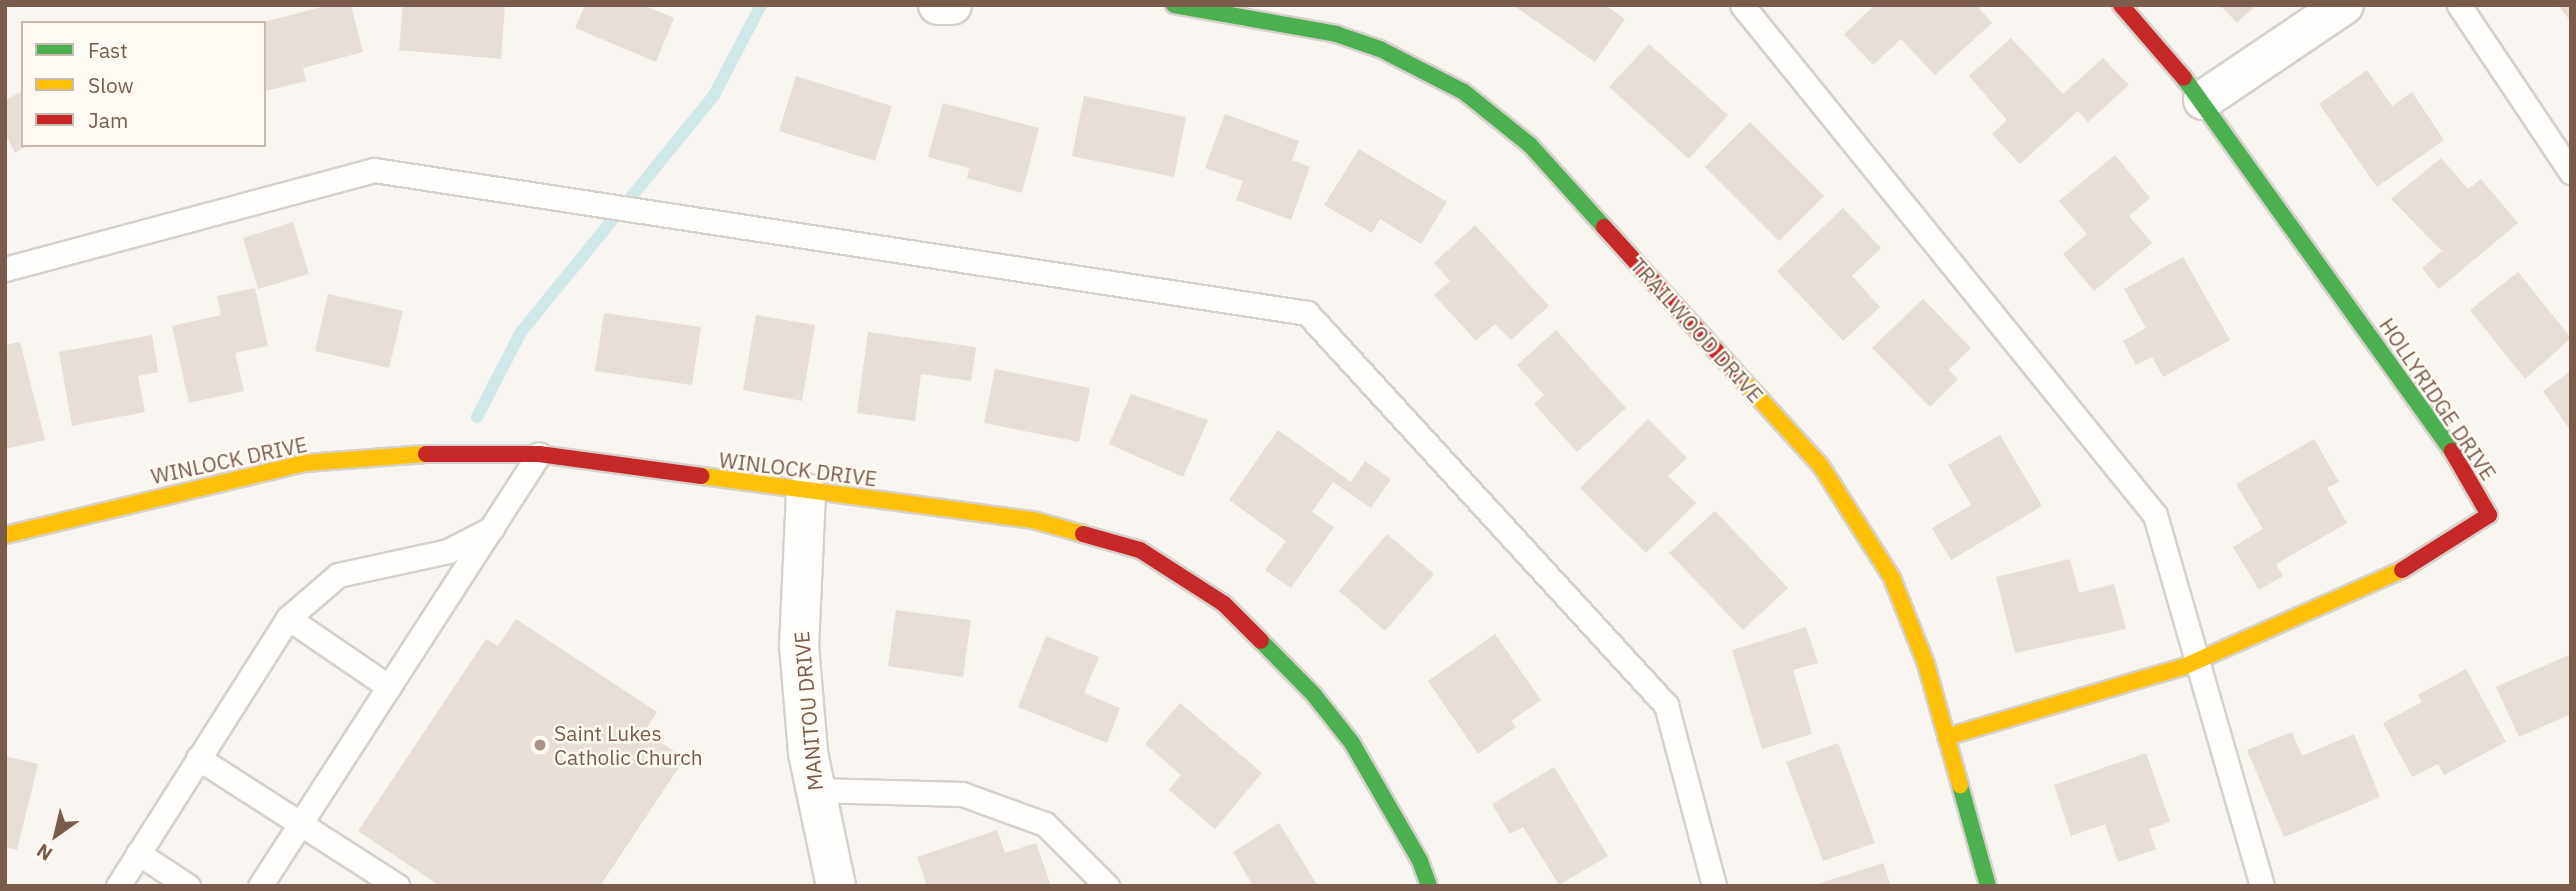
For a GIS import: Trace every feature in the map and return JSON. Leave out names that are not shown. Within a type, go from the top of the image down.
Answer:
[{"type":"street","points":[[938,5],[952,5]]},
{"type":"street","name":"TRAILWOOD DRIVE","points":[[1174,5],[1336,34],[1380,49],[1464,92],[1530,145],[1821,466],[1852,510],[1892,578],[1926,664],[1988,886]]},
{"type":"street","name":"HOLLYRIDGE DRIVE","points":[[1946,737],[2197,661],[2422,561],[2489,515],[2441,433],[2203,100],[2121,5]]},
{"type":"street","points":[[2203,100],[2344,5]]},
{"type":"street","name":"WINLOCK DRIVE","points":[[5,535],[305,463],[453,452],[539,454],[806,493],[1033,520],[1140,550],[1224,604],[1314,695],[1384,794],[1429,886]]},
{"type":"street","name":"MANITOU DRIVE","points":[[806,493],[799,645],[814,790],[836,886]]},
{"type":"lane","points":[[1742,5],[2155,515],[2262,886]]},
{"type":"lane","points":[[2459,5],[2571,172]]},
{"type":"lane","points":[[5,269],[374,170],[1307,313],[1666,705],[1714,886]]},
{"type":"lane","points":[[260,886],[539,454]]},
{"type":"lane","points":[[118,886],[288,618],[338,575],[448,551],[492,528]]},
{"type":"lane","points":[[288,618],[389,687]]},
{"type":"lane","points":[[198,758],[397,886]]},
{"type":"lane","points":[[814,790],[962,794],[1045,824],[1107,886]]},
{"type":"lane","points":[[138,853],[188,886]]},
{"type":"building","points":[[329,5],[351,5],[363,52],[303,68],[306,81],[266,91],[266,21]]},
{"type":"building","points":[[403,5],[505,5],[501,59],[399,50]]},
{"type":"building","points":[[585,5],[643,5],[674,18],[656,62],[575,28]]},
{"type":"building","points":[[1513,5],[1605,5],[1625,19],[1595,62]]},
{"type":"building","points":[[1875,5],[1976,5],[1992,23],[1935,75],[1901,39],[1873,65],[1844,34]]},
{"type":"building","points":[[2220,5],[2256,5],[2237,23]]},
{"type":"building","points":[[2558,5],[2571,5],[2571,22]]},
{"type":"building","points":[[2011,38],[2063,94],[2103,58],[2129,85],[2088,122],[2078,111],[2020,164],[1992,134],[2007,120],[1969,76]]},
{"type":"building","points":[[1649,44],[1728,115],[1689,159],[1609,87]]},
{"type":"building","points":[[2367,70],[2392,106],[2412,92],[2444,140],[2377,187],[2319,104]]},
{"type":"building","points":[[796,76],[892,106],[875,161],[779,131]]},
{"type":"building","points":[[21,92],[21,147],[26,147],[15,153],[5,133],[5,100]]},
{"type":"building","points":[[1084,96],[1186,117],[1174,177],[1072,156]]},
{"type":"building","points":[[943,103],[1039,128],[1022,193],[967,178],[969,168],[928,157]]},
{"type":"building","points":[[1225,114],[1299,141],[1292,160],[1310,167],[1291,220],[1236,200],[1243,181],[1205,168]]},
{"type":"building","points":[[1750,122],[1824,196],[1779,241],[1705,167]]},
{"type":"building","points":[[1359,149],[1447,202],[1421,244],[1380,219],[1372,233],[1324,205]]},
{"type":"building","points":[[2115,155],[2150,198],[2129,216],[2152,243],[2094,291],[2063,254],[2087,234],[2059,201]]},
{"type":"building","points":[[2441,158],[2468,189],[2481,179],[2518,223],[2439,289],[2422,268],[2442,251],[2391,199]]},
{"type":"building","points":[[1843,208],[1881,248],[1852,276],[1880,307],[1843,341],[1777,271]]},
{"type":"building","points":[[293,222],[309,274],[258,289],[243,238]]},
{"type":"building","points":[[1475,225],[1549,306],[1511,340],[1495,324],[1476,341],[1434,295],[1450,281],[1434,263]]},
{"type":"building","points":[[2183,257],[2230,340],[2163,377],[2152,357],[2136,365],[2123,341],[2146,328],[2124,289]]},
{"type":"building","points":[[2518,272],[2571,338],[2525,379],[2470,310]]},
{"type":"building","points":[[255,288],[268,346],[235,353],[244,391],[189,403],[172,326],[221,315],[217,296]]},
{"type":"building","points":[[328,294],[403,311],[389,368],[315,351]]},
{"type":"building","points":[[1923,299],[1971,348],[1948,370],[1958,379],[1930,407],[1872,348]]},
{"type":"building","points":[[604,313],[701,327],[692,385],[595,371]]},
{"type":"building","points":[[756,315],[815,325],[802,401],[743,390]]},
{"type":"building","points":[[1556,330],[1626,408],[1577,452],[1534,404],[1544,395],[1517,365]]},
{"type":"building","points":[[868,332],[976,347],[971,381],[921,374],[915,421],[857,413]]},
{"type":"building","points":[[152,335],[158,372],[138,376],[145,412],[72,426],[59,352]]},
{"type":"building","points":[[20,342],[45,440],[5,449],[5,345]]},
{"type":"building","points":[[995,369],[1090,388],[1079,442],[984,423]]},
{"type":"building","points":[[2571,371],[2571,431],[2543,391]]},
{"type":"building","points":[[1131,394],[1208,420],[1183,477],[1109,444]]},
{"type":"building","points":[[1648,419],[1687,458],[1668,476],[1696,503],[1646,553],[1580,488]]},
{"type":"building","points":[[1278,430],[1351,482],[1365,461],[1391,479],[1371,508],[1333,482],[1312,512],[1334,527],[1291,588],[1265,570],[1286,541],[1229,500]]},
{"type":"building","points":[[2000,435],[2042,506],[1951,560],[1932,528],[1971,505],[1948,465]]},
{"type":"building","points":[[2314,439],[2339,482],[2327,488],[2347,523],[2276,564],[2283,576],[2259,590],[2233,547],[2263,529],[2236,484]]},
{"type":"building","points":[[1715,511],[1788,588],[1743,630],[1669,553]]},
{"type":"building","points":[[1387,534],[1434,574],[1385,631],[1339,591]]},
{"type":"building","points":[[2070,559],[2079,593],[2114,584],[2126,629],[2015,653],[1996,577]]},
{"type":"building","points":[[896,610],[971,620],[963,677],[888,666]]},
{"type":"building","name":"Saint Lukes Catholic Church","points":[[516,619],[657,712],[644,732],[685,758],[600,886],[440,886],[358,831],[486,639],[498,646]]},
{"type":"building","points":[[1806,627],[1818,663],[1793,670],[1812,734],[1762,749],[1732,650]]},
{"type":"building","points":[[1495,634],[1541,700],[1511,721],[1516,727],[1478,754],[1428,681]]},
{"type":"building","points":[[1046,636],[1099,657],[1084,693],[1120,708],[1107,743],[1018,707]]},
{"type":"building","points":[[2571,654],[2571,714],[2519,737],[2496,687]]},
{"type":"building","points":[[2466,669],[2506,742],[2444,775],[2438,764],[2412,777],[2383,723],[2422,702],[2418,695]]},
{"type":"building","points":[[1180,703],[1262,773],[1215,829],[1169,790],[1181,775],[1145,744]]},
{"type":"building","points":[[2292,732],[2302,756],[2354,734],[2380,797],[2284,837],[2247,750]]},
{"type":"building","points":[[1838,743],[1875,843],[1823,861],[1786,762]]},
{"type":"building","points":[[2146,753],[2170,822],[2149,829],[2156,849],[2118,862],[2105,824],[2071,836],[2054,785]]},
{"type":"building","points":[[5,756],[38,764],[17,850],[5,847]]},
{"type":"building","points":[[1554,767],[1608,856],[1559,885],[1523,827],[1510,834],[1492,804]]},
{"type":"building","points":[[1279,823],[1318,886],[1253,886],[1233,852]]},
{"type":"building","points":[[997,830],[1005,853],[1036,843],[1051,886],[927,886],[917,857]]},
{"type":"building","points":[[1883,863],[1891,886],[1815,886],[1815,885]]},
{"type":"waterway","points":[[477,417],[521,332],[714,95],[761,5]]},
{"type":"traffic: fast","points":[[1174,5],[1336,34],[1380,49],[1464,92],[1530,145],[1604,227]]},
{"type":"traffic: fast","points":[[2184,78],[2452,451]]},
{"type":"traffic: fast","points":[[1261,641],[1314,695],[1352,743],[1420,861],[1429,886]]},
{"type":"traffic: fast","points":[[1960,785],[1988,886]]},
{"type":"traffic: slow","points":[[1739,376],[1821,466],[1892,578],[1926,664],[1960,785]]},
{"type":"traffic: slow","points":[[5,535],[305,463],[426,454]]},
{"type":"traffic: slow","points":[[702,476],[1033,520],[1083,534]]},
{"type":"traffic: slow","points":[[1946,737],[2183,667],[2402,570]]},
{"type":"traffic: jam","points":[[2121,5],[2184,78]]},
{"type":"traffic: jam","points":[[1604,227],[1739,376]]},
{"type":"traffic: jam","points":[[2402,570],[2489,515],[2452,451]]},
{"type":"traffic: jam","points":[[426,454],[539,454],[702,476]]},
{"type":"traffic: jam","points":[[1083,534],[1140,550],[1224,604],[1261,641]]},
{"type":"place","name":"Saint Lukes Catholic Church","points":[[540,745]]}]
